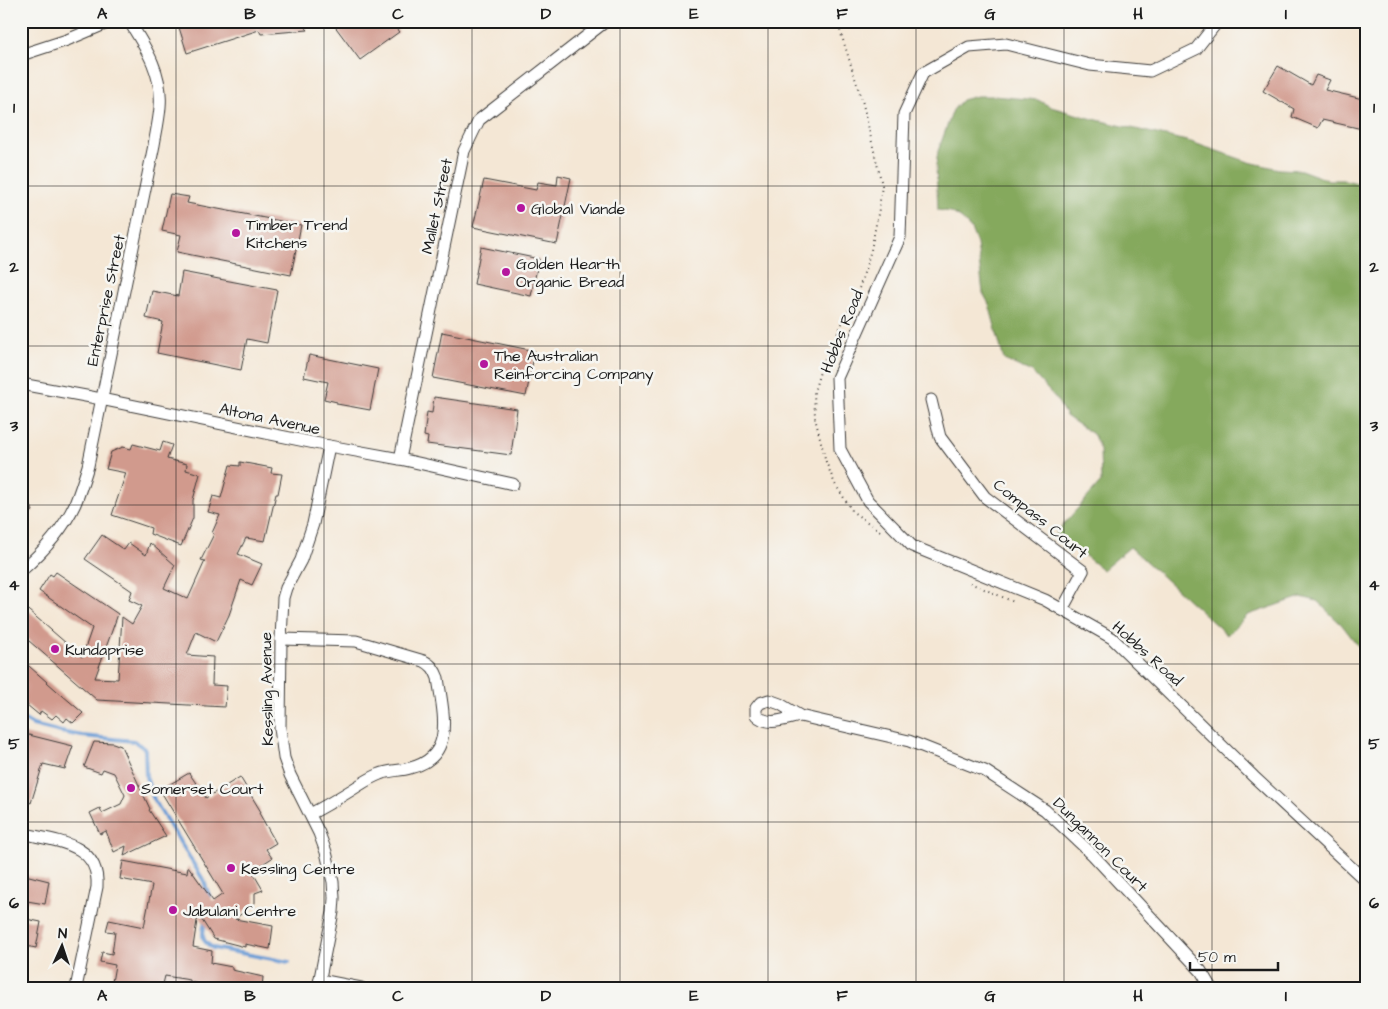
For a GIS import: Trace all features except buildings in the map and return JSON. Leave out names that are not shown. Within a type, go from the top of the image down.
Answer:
[{"type":"street","points":[[21,55],[67,40],[112,21]]},
{"type":"street","name":"Enterprise Street","points":[[21,571],[36,558],[64,523],[75,504],[88,466],[154,146],[160,106],[159,84],[154,65],[129,21]]},
{"type":"street","name":"Mallet Street","points":[[400,460],[464,151],[478,120],[606,21]]},
{"type":"street","name":"Hobbs Road","points":[[1218,21],[1196,48],[1150,71],[1090,65],[1006,44],[970,47],[923,73],[904,114],[900,237],[837,378],[840,449],[868,500],[912,546],[1045,600],[1112,638],[1254,777],[1367,882]]},
{"type":"street","name":"Altona Avenue","points":[[21,384],[513,484]]},
{"type":"street","name":"Compass Court","points":[[931,400],[940,437],[985,497],[1082,571],[1062,610]]},
{"type":"street","name":"Kessling Avenue","points":[[319,984],[333,912],[334,882],[319,833],[290,775],[284,758],[281,741],[281,639],[283,598],[306,545],[329,446]]},
{"type":"street","points":[[281,639],[356,641],[424,661],[436,671],[438,678],[444,728],[441,744],[436,754],[410,768],[372,777],[310,814]]},
{"type":"street","name":"Dungannon Court","points":[[800,716],[909,740],[985,772],[1045,810],[1093,855],[1201,971],[1211,988]]},
{"type":"street","points":[[21,833],[70,845],[90,858],[95,868],[98,878],[97,887],[76,988]]},
{"type":"street","points":[[319,984],[361,988]]},
{"type":"path","points":[[837,21],[862,100],[882,185],[880,209],[871,250],[860,286],[821,368],[816,384],[814,392],[815,418],[826,462],[835,484],[853,512],[885,534]]},
{"type":"path","points":[[964,580],[1014,602]]},
{"type":"green space","points":[[977,96],[1038,100],[1051,107],[1191,142],[1249,162],[1279,169],[1301,170],[1328,180],[1344,180],[1367,185],[1367,654],[1342,625],[1317,601],[1301,597],[1248,615],[1227,635],[1130,547],[1103,570],[1056,533],[1101,482],[1100,450],[1094,435],[1066,416],[1057,400],[1032,372],[1004,360],[989,304],[983,293],[977,244],[971,229],[962,219],[951,212],[938,210],[936,165],[938,151],[953,110],[962,100]]},
{"type":"waterway","points":[[21,718],[33,725],[61,732],[134,741],[145,749],[146,777],[154,800],[204,881],[209,898]]},
{"type":"waterway","points":[[205,920],[203,936],[206,942],[213,948],[289,962]]},
{"type":"place","name":"Global Viande","points":[[521,208]]},
{"type":"place","name":"Timber Trend Kitchens","points":[[236,233]]},
{"type":"place","name":"Golden Hearth Organic Bread","points":[[506,272]]},
{"type":"place","name":"The Australian Reinforcing Company","points":[[484,364]]},
{"type":"place","name":"Kundaprise","points":[[55,649]]},
{"type":"place","name":"Somerset Court","points":[[131,788]]},
{"type":"place","name":"Kessling Centre","points":[[231,868]]},
{"type":"place","name":"Jabulani Centre","points":[[173,910]]}]
